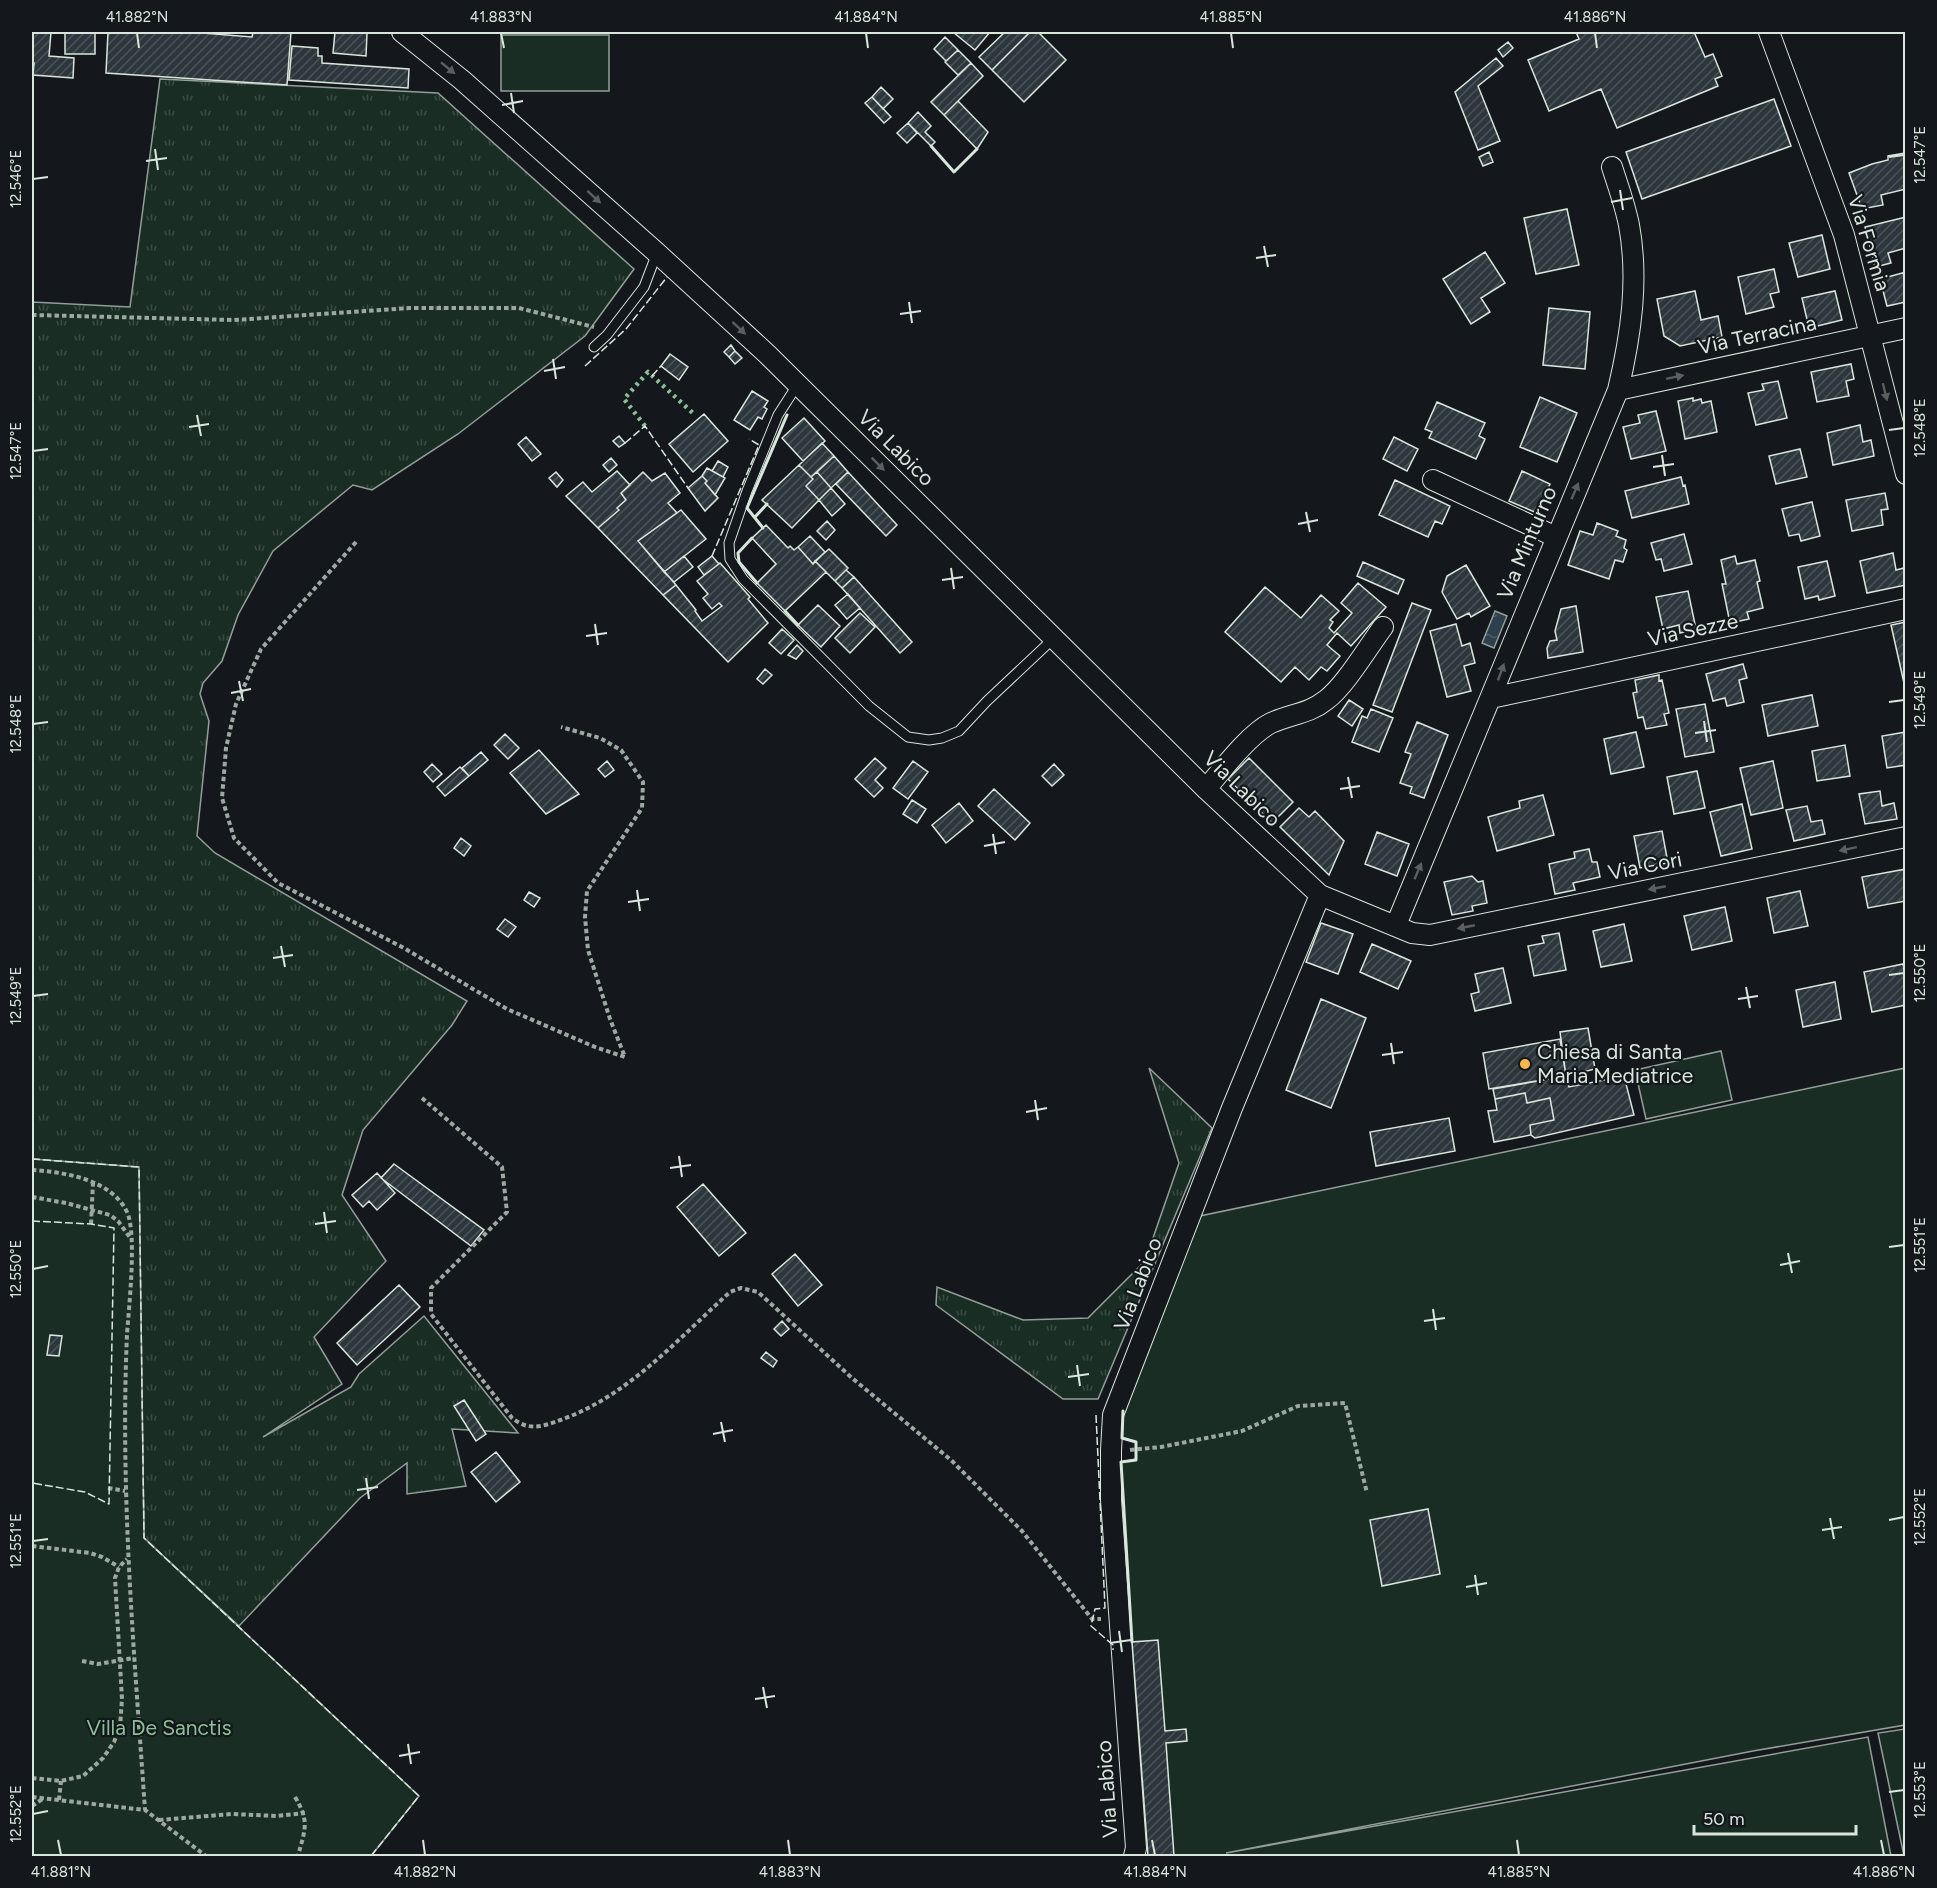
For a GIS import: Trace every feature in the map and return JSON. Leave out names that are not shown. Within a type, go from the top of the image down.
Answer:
[{"type":"street","name":"Via Labico","points":[[402,32],[462,80],[657,253],[798,384],[1206,789],[1320,895],[1232,1108],[1113,1415],[1111,1500],[1136,1848],[1134,1857]]},
{"type":"street","name":"Via Formia","points":[[1768,32],[1844,235],[1895,419],[1905,474]]},
{"type":"street","name":"Via Minturno","points":[[1396,925],[1618,390],[1629,338],[1634,292],[1629,225],[1612,167]]},
{"type":"street","name":"Via Terracina","points":[[1618,390],[1905,328]]},
{"type":"street","points":[[1433,480],[1556,537]]},
{"type":"street","name":"Via Sezze","points":[[1491,698],[1905,609]]},
{"type":"street","points":[[1206,789],[1263,728],[1272,722],[1315,708],[1331,697],[1383,627]]},
{"type":"street","name":"Via Cori","points":[[1320,895],[1417,934],[1430,934],[1905,837]]},
{"type":"lane","points":[[594,346],[608,335],[644,287],[657,253]]},
{"type":"lane","points":[[798,384],[778,415],[751,481],[728,551],[730,559],[743,579],[869,706],[908,737],[929,740],[942,738],[959,731],[987,701],[1054,638]]},
{"type":"path","points":[[32,315],[234,320],[409,308],[519,308],[591,326],[608,335]]},
{"type":"path","points":[[356,542],[261,649],[236,704],[226,748],[222,798],[234,838],[278,883],[402,947],[507,1009],[595,1047],[625,1057],[588,950],[585,917],[587,891],[642,808],[643,782],[621,750],[600,738],[561,727]]},
{"type":"path","points":[[422,1098],[502,1167],[507,1212],[432,1288],[431,1314],[512,1418],[526,1426],[544,1426],[601,1402],[635,1378],[730,1292],[741,1288],[758,1292],[852,1377],[951,1460],[1022,1531],[1092,1619],[1120,1618]]},
{"type":"path","points":[[32,1170],[63,1174],[93,1183],[108,1190],[128,1213],[132,1240],[125,1388],[125,1491],[134,1658],[146,1810]]},
{"type":"path","points":[[91,1224],[93,1183]]},
{"type":"path","points":[[32,1197],[110,1215],[118,1221],[132,1240]]},
{"type":"path","points":[[1111,1450],[1161,1447],[1242,1431],[1298,1406],[1346,1403],[1367,1493]]},
{"type":"path","points":[[108,1488],[125,1491]]},
{"type":"path","points":[[32,1546],[90,1553],[119,1567]]},
{"type":"path","points":[[32,1778],[61,1781],[83,1776],[103,1758],[114,1742],[120,1727],[122,1708],[115,1578],[119,1567],[128,1559]]},
{"type":"path","points":[[82,1661],[98,1664],[134,1658]]},
{"type":"path","points":[[59,1800],[61,1781]]},
{"type":"path","points":[[32,1797],[146,1810],[206,1857]]},
{"type":"path","points":[[295,1797],[305,1814],[305,1832],[298,1857]]},
{"type":"path","points":[[32,1806],[44,1798]]},
{"type":"path","points":[[158,1820],[232,1814],[277,1816],[305,1814]]},
{"type":"green space","points":[[501,35],[609,35],[609,91],[501,91]]},
{"type":"green space","points":[[160,79],[438,93],[634,269],[585,336],[458,434],[372,490],[353,485],[273,551],[238,615],[222,661],[203,683],[200,694],[209,721],[197,836],[215,853],[467,1001],[452,1025],[363,1130],[342,1195],[386,1261],[314,1337],[342,1384],[263,1437],[351,1387],[359,1374],[424,1316],[518,1433],[452,1429],[466,1486],[407,1494],[407,1463],[360,1498],[239,1626],[144,1538],[138,1168],[32,1159],[32,302],[130,307]]},
{"type":"green space","points":[[1721,1051],[1732,1100],[1646,1119],[1635,1070]]},
{"type":"green space","points":[[1149,1068],[1212,1128],[1098,1399],[1063,1399],[936,1305],[937,1287],[1023,1320],[1088,1318],[1145,1261],[1179,1163]]},
{"type":"green space","points":[[1905,1068],[1905,1725],[1753,1751],[1226,1853],[1868,1737],[1891,1856],[1152,1856],[1131,1632],[1121,1462],[1136,1459],[1136,1442],[1122,1438],[1123,1408],[1200,1216]]},
{"type":"green space","name":"Villa De Sanctis","points":[[32,1159],[139,1167],[144,1538],[419,1796],[371,1856],[32,1856]]},
{"type":"green space","points":[[1905,1729],[1906,1856],[1904,1856],[1878,1733]]},
{"type":"water","points":[[1495,611],[1507,616],[1494,648],[1482,643]]},
{"type":"building","points":[[32,32],[51,32],[49,56],[74,58],[73,78],[33,75]]},
{"type":"building","points":[[65,32],[95,32],[95,54],[65,54]]},
{"type":"building","points":[[108,32],[190,32],[252,37],[253,32],[291,32],[287,85],[106,73]]},
{"type":"building","points":[[335,32],[367,33],[366,56],[333,53]]},
{"type":"building","points":[[953,32],[990,32],[975,50]]},
{"type":"building","points":[[1005,32],[1030,32],[992,70],[979,57]]},
{"type":"building","points":[[1030,32],[1038,32],[1066,60],[1024,102],[992,70]]},
{"type":"building","points":[[1576,32],[1694,32],[1705,57],[1713,54],[1722,76],[1715,79],[1718,86],[1617,128],[1601,89],[1549,111],[1528,60],[1579,39]]},
{"type":"building","points":[[945,37],[958,50],[946,61],[934,49]]},
{"type":"building","points":[[1508,42],[1513,48],[1503,57],[1498,50]]},
{"type":"building","points":[[292,46],[318,48],[318,56],[322,56],[322,63],[409,69],[408,88],[289,80]]},
{"type":"building","points":[[958,50],[971,63],[958,75],[945,62]]},
{"type":"building","points":[[1496,58],[1503,66],[1478,86],[1500,141],[1478,150],[1455,92]]},
{"type":"building","points":[[971,63],[983,76],[944,115],[931,102]]},
{"type":"building","points":[[881,87],[893,99],[883,109],[872,97]]},
{"type":"building","points":[[872,97],[891,117],[884,123],[865,103]]},
{"type":"building","points":[[1774,99],[1791,146],[1642,199],[1626,152]]},
{"type":"building","points":[[958,101],[988,132],[977,149],[944,115]]},
{"type":"building","points":[[918,112],[931,126],[925,132],[935,142],[931,146],[908,123]]},
{"type":"building","points":[[908,123],[917,133],[907,143],[897,133]]},
{"type":"building","points":[[1489,152],[1493,162],[1483,166],[1479,157]]},
{"type":"building","points":[[1906,153],[1906,189],[1881,195],[1883,205],[1862,209],[1849,173],[1888,160],[1888,156]]},
{"type":"building","points":[[1567,209],[1579,265],[1536,274],[1524,218]]},
{"type":"building","points":[[1906,217],[1906,248],[1888,253],[1891,263],[1875,267],[1865,227]]},
{"type":"building","points":[[1822,235],[1830,269],[1798,277],[1789,243]]},
{"type":"building","points":[[1485,252],[1505,283],[1481,298],[1490,312],[1471,324],[1443,279]]},
{"type":"building","points":[[1774,269],[1779,292],[1770,294],[1774,307],[1746,314],[1738,277]]},
{"type":"building","points":[[1906,272],[1906,302],[1887,306],[1880,279]]},
{"type":"building","points":[[1695,291],[1701,320],[1718,316],[1722,337],[1680,346],[1664,336],[1657,299]]},
{"type":"building","points":[[1835,291],[1842,320],[1809,328],[1802,298]]},
{"type":"building","points":[[1549,308],[1590,312],[1585,369],[1543,365]]},
{"type":"building","points":[[731,345],[735,351],[729,357],[724,352]]},
{"type":"building","points":[[735,351],[742,358],[735,364],[729,357]]},
{"type":"building","points":[[670,354],[688,367],[679,380],[661,366]]},
{"type":"building","points":[[1851,364],[1854,379],[1846,381],[1849,396],[1817,402],[1811,372]]},
{"type":"building","points":[[1778,381],[1787,418],[1756,425],[1748,393],[1764,390],[1762,384]]},
{"type":"building","points":[[752,391],[768,401],[764,407],[767,409],[762,419],[758,417],[750,430],[734,420]]},
{"type":"building","points":[[1540,397],[1577,413],[1557,462],[1520,447]]},
{"type":"building","points":[[1693,398],[1693,401],[1701,399],[1702,403],[1711,401],[1717,432],[1685,439],[1678,401]]},
{"type":"building","points":[[1437,402],[1485,423],[1479,436],[1485,439],[1476,459],[1429,438],[1432,432],[1425,429]]},
{"type":"building","points":[[1656,411],[1666,451],[1631,459],[1623,427],[1640,423],[1638,415]]},
{"type":"building","points":[[704,414],[728,441],[693,472],[669,444]]},
{"type":"building","points":[[804,418],[825,441],[803,461],[782,438]]},
{"type":"building","points":[[1860,425],[1863,442],[1871,440],[1874,456],[1833,465],[1827,433]]},
{"type":"building","points":[[619,436],[625,443],[619,447],[613,441]]},
{"type":"building","points":[[526,437],[541,454],[532,461],[518,444]]},
{"type":"building","points":[[1394,437],[1418,449],[1407,471],[1383,459]]},
{"type":"building","points":[[822,443],[834,456],[811,477],[799,465]]},
{"type":"building","points":[[1800,449],[1807,477],[1776,484],[1769,456]]},
{"type":"building","points":[[834,456],[848,472],[831,488],[817,472]]},
{"type":"building","points":[[611,458],[617,465],[609,472],[603,465]]},
{"type":"building","points":[[718,461],[728,467],[723,477],[712,471]]},
{"type":"building","points":[[799,465],[813,479],[806,486],[819,500],[792,528],[762,500]]},
{"type":"building","points":[[707,468],[725,478],[715,495],[702,476]]},
{"type":"building","points":[[617,471],[630,485],[621,493],[626,500],[617,508],[619,510],[598,528],[566,496],[583,482],[592,492]]},
{"type":"building","points":[[1522,471],[1550,484],[1537,513],[1509,501]]},
{"type":"building","points":[[556,472],[563,480],[557,487],[549,478]]},
{"type":"building","points":[[643,472],[652,481],[665,473],[680,493],[668,503],[677,513],[638,541],[676,585],[663,595],[598,528],[619,510],[617,508],[626,500],[621,493]]},
{"type":"building","points":[[817,472],[831,488],[819,500],[806,486]]},
{"type":"building","points":[[848,472],[897,525],[886,536],[836,484]]},
{"type":"building","points":[[702,476],[718,498],[705,511],[688,488]]},
{"type":"building","points":[[1681,477],[1689,504],[1632,518],[1625,491]]},
{"type":"building","points":[[1395,480],[1450,506],[1442,524],[1435,521],[1428,537],[1379,515]]},
{"type":"building","points":[[831,488],[845,504],[832,516],[819,500]]},
{"type":"building","points":[[1885,493],[1888,509],[1881,510],[1883,525],[1852,531],[1846,500]]},
{"type":"building","points":[[1812,502],[1820,536],[1801,541],[1799,534],[1789,536],[1782,509]]},
{"type":"building","points":[[681,510],[706,539],[664,572],[638,541]]},
{"type":"building","points":[[827,521],[835,530],[826,540],[817,531]]},
{"type":"building","points":[[1597,523],[1618,531],[1616,536],[1626,540],[1624,548],[1627,550],[1623,562],[1615,560],[1609,579],[1568,565],[1580,531],[1593,535]]},
{"type":"building","points":[[766,525],[788,548],[790,546],[794,550],[798,547],[813,564],[815,561],[826,572],[785,611],[757,583],[776,564],[752,538]]},
{"type":"building","points":[[1684,534],[1692,564],[1664,571],[1661,559],[1656,560],[1651,543]]},
{"type":"building","points":[[810,536],[825,552],[813,564],[798,547]]},
{"type":"building","points":[[829,549],[848,568],[835,581],[815,561]]},
{"type":"building","points":[[1893,553],[1896,570],[1904,568],[1906,585],[1867,593],[1860,561]]},
{"type":"building","points":[[684,556],[693,567],[674,582],[664,572]]},
{"type":"building","points":[[712,556],[719,564],[704,575],[698,567]]},
{"type":"building","points":[[1735,556],[1737,564],[1755,560],[1763,608],[1747,612],[1749,619],[1730,623],[1722,584],[1726,584],[1721,560]]},
{"type":"building","points":[[1827,561],[1835,596],[1819,600],[1818,596],[1805,599],[1798,567]]},
{"type":"building","points":[[1363,562],[1404,580],[1398,594],[1357,576]]},
{"type":"building","points":[[720,563],[750,597],[748,599],[768,623],[728,662],[663,595],[676,585],[702,621],[722,606],[719,603],[712,609],[703,598],[708,594],[697,581]]},
{"type":"building","points":[[1466,565],[1490,606],[1471,617],[1469,613],[1457,619],[1442,592],[1447,576]]},
{"type":"building","points":[[846,570],[854,577],[842,588],[835,581]]},
{"type":"building","points":[[854,577],[912,642],[900,653],[842,588]]},
{"type":"building","points":[[1358,583],[1386,607],[1351,646],[1337,633],[1327,645],[1340,656],[1327,671],[1321,667],[1309,680],[1295,667],[1281,682],[1225,632],[1265,587],[1301,618],[1321,595],[1339,611],[1330,620],[1333,622],[1329,628],[1334,633],[1352,613],[1341,603]]},
{"type":"building","points":[[1688,591],[1696,629],[1680,633],[1679,625],[1663,629],[1656,597]]},
{"type":"building","points":[[848,594],[860,608],[847,619],[835,605]]},
{"type":"building","points":[[1412,603],[1431,610],[1392,712],[1373,705]]},
{"type":"building","points":[[818,605],[840,626],[821,647],[798,625]]},
{"type":"building","points":[[1576,606],[1583,652],[1548,658],[1547,648],[1550,641],[1557,640],[1555,631],[1561,609]]},
{"type":"building","points":[[860,613],[875,627],[850,653],[835,638]]},
{"type":"building","points":[[1906,622],[1906,692],[1891,625]]},
{"type":"building","points":[[1456,624],[1462,646],[1470,643],[1475,663],[1464,666],[1471,691],[1447,697],[1430,631]]},
{"type":"building","points":[[782,629],[794,640],[781,654],[769,643]]},
{"type":"building","points":[[797,645],[803,651],[796,659],[788,655]]},
{"type":"building","points":[[1743,664],[1747,678],[1739,680],[1744,702],[1727,706],[1725,698],[1713,701],[1706,674]]},
{"type":"building","points":[[765,669],[772,675],[763,684],[757,679]]},
{"type":"building","points":[[1659,675],[1669,713],[1664,714],[1667,725],[1646,729],[1643,717],[1638,718],[1633,693],[1637,692],[1635,680]]},
{"type":"building","points":[[1812,695],[1818,726],[1768,736],[1762,705]]},
{"type":"building","points":[[1349,700],[1363,709],[1352,726],[1338,716]]},
{"type":"building","points":[[1705,704],[1714,752],[1685,757],[1676,709]]},
{"type":"building","points":[[1371,709],[1393,718],[1379,752],[1352,742],[1362,716],[1367,718]]},
{"type":"building","points":[[1417,722],[1448,735],[1424,798],[1410,793],[1412,787],[1400,783],[1411,754],[1405,752]]},
{"type":"building","points":[[1636,732],[1644,767],[1611,774],[1604,739]]},
{"type":"building","points":[[1906,732],[1906,765],[1887,768],[1882,736]]},
{"type":"building","points":[[505,734],[519,748],[508,759],[494,745]]},
{"type":"building","points":[[1845,745],[1850,776],[1817,781],[1812,751]]},
{"type":"building","points":[[539,750],[579,794],[546,814],[510,773]]},
{"type":"building","points":[[481,752],[488,760],[469,776],[462,768]]},
{"type":"building","points":[[875,758],[886,768],[875,780],[883,788],[874,797],[855,779]]},
{"type":"building","points":[[1249,758],[1293,802],[1272,823],[1228,779]]},
{"type":"building","points":[[607,761],[614,770],[605,777],[598,769]]},
{"type":"building","points":[[913,761],[928,772],[908,799],[893,788]]},
{"type":"building","points":[[1773,761],[1783,808],[1751,815],[1740,768]]},
{"type":"building","points":[[432,764],[442,774],[433,782],[424,772]]},
{"type":"building","points":[[1054,764],[1064,775],[1052,786],[1042,776]]},
{"type":"building","points":[[460,767],[469,776],[445,796],[437,787]]},
{"type":"building","points":[[1697,771],[1705,808],[1674,814],[1667,777]]},
{"type":"building","points":[[994,789],[1030,823],[1015,840],[978,806]]},
{"type":"building","points":[[1880,791],[1882,806],[1894,803],[1897,819],[1865,824],[1859,794]]},
{"type":"building","points":[[1543,795],[1554,835],[1497,851],[1488,817],[1520,808],[1519,801]]},
{"type":"building","points":[[912,800],[926,809],[917,823],[903,814]]},
{"type":"building","points":[[959,803],[973,821],[946,843],[932,825]]},
{"type":"building","points":[[1742,804],[1752,849],[1721,856],[1710,812]]},
{"type":"building","points":[[1807,806],[1811,822],[1822,820],[1825,834],[1794,841],[1786,810]]},
{"type":"building","points":[[1299,808],[1309,817],[1315,811],[1344,841],[1329,875],[1280,827]]},
{"type":"building","points":[[1662,831],[1668,863],[1640,868],[1634,836]]},
{"type":"building","points":[[1377,832],[1409,844],[1397,876],[1365,864]]},
{"type":"building","points":[[461,838],[471,846],[464,856],[454,848]]},
{"type":"building","points":[[1589,849],[1592,862],[1597,862],[1600,877],[1573,883],[1575,890],[1555,894],[1549,864],[1575,858],[1574,852]]},
{"type":"building","points":[[1906,869],[1906,901],[1868,908],[1862,877]]},
{"type":"building","points":[[1472,876],[1478,882],[1483,881],[1487,903],[1472,906],[1473,911],[1452,915],[1444,882]]},
{"type":"building","points":[[1800,891],[1808,926],[1774,933],[1767,898]]},
{"type":"building","points":[[529,892],[540,898],[534,907],[524,900]]},
{"type":"building","points":[[1725,907],[1732,941],[1692,950],[1684,916]]},
{"type":"building","points":[[505,919],[516,927],[508,937],[497,929]]},
{"type":"building","points":[[1321,923],[1353,934],[1338,974],[1306,962]]},
{"type":"building","points":[[1624,924],[1632,961],[1601,967],[1593,931]]},
{"type":"building","points":[[1559,933],[1566,970],[1534,976],[1528,946],[1544,943],[1542,936]]},
{"type":"building","points":[[1372,944],[1411,961],[1398,989],[1360,972]]},
{"type":"building","points":[[1903,964],[1906,976],[1906,1005],[1872,1012],[1864,972]]},
{"type":"building","points":[[1503,968],[1511,1003],[1475,1011],[1471,994],[1479,992],[1475,974]]},
{"type":"building","points":[[1835,982],[1841,1019],[1803,1027],[1796,990]]},
{"type":"building","points":[[1321,999],[1366,1018],[1331,1108],[1286,1090]]},
{"type":"building","points":[[1588,1028],[1595,1069],[1566,1076],[1560,1032]]},
{"type":"building","name":"Chiesa di Santa Maria Mediatrice","points":[[1560,1039],[1566,1076],[1489,1089],[1483,1053]]},
{"type":"building","points":[[1566,1076],[1569,1087],[1624,1076],[1634,1115],[1535,1138],[1531,1135],[1530,1125],[1554,1120],[1550,1098],[1527,1103],[1525,1093],[1495,1099],[1493,1089]]},
{"type":"building","points":[[1525,1093],[1527,1103],[1550,1098],[1554,1120],[1530,1125],[1531,1135],[1494,1142],[1488,1111],[1497,1110],[1495,1099]]},
{"type":"building","points":[[1449,1118],[1455,1151],[1376,1166],[1370,1132]]},
{"type":"building","points":[[394,1164],[484,1230],[471,1246],[381,1178]]},
{"type":"building","points":[[377,1173],[395,1193],[377,1210],[369,1201],[363,1207],[352,1195]]},
{"type":"building","points":[[703,1184],[746,1233],[719,1256],[677,1207]]},
{"type":"building","points":[[795,1254],[822,1285],[798,1306],[772,1274]]},
{"type":"building","points":[[399,1285],[420,1307],[357,1365],[337,1343]]},
{"type":"building","points":[[782,1321],[789,1329],[781,1336],[774,1329]]},
{"type":"building","points":[[50,1335],[62,1336],[59,1356],[47,1355]]},
{"type":"building","points":[[766,1352],[777,1361],[773,1367],[761,1358]]},
{"type":"building","points":[[464,1400],[486,1434],[476,1441],[454,1406]]},
{"type":"building","points":[[496,1452],[520,1482],[496,1502],[471,1472]]},
{"type":"building","points":[[1428,1509],[1440,1574],[1382,1586],[1370,1520]]},
{"type":"building","points":[[1158,1640],[1165,1731],[1186,1729],[1187,1741],[1166,1743],[1174,1856],[1148,1856],[1132,1642]]},
{"type":"hedge","points":[[645,426],[624,399],[648,372],[695,415]]},
{"type":"fence","points":[[585,366],[626,329],[667,277]]},
{"type":"fence","points":[[652,376],[661,366]]},
{"type":"fence","points":[[625,443],[645,426],[688,488]]},
{"type":"fence","points":[[712,556],[759,445],[749,439]]},
{"type":"fence","points":[[32,1159],[139,1167],[144,1538],[419,1796],[371,1856]]},
{"type":"fence","points":[[32,1221],[91,1224],[114,1228],[109,1504],[85,1492],[32,1483]]},
{"type":"fence","points":[[1096,1415],[1105,1608],[1095,1609],[1091,1626],[1113,1645],[1113,1650]]},
{"type":"wall","points":[[931,146],[954,172],[977,149]]},
{"type":"wall","points":[[763,528],[747,508],[787,415]]},
{"type":"wall","points":[[755,517],[767,504]]},
{"type":"wall","points":[[752,538],[738,553],[739,562],[757,583]]},
{"type":"wall","points":[[785,611],[798,625]]},
{"type":"wall","points":[[1123,1411],[1122,1438],[1136,1442],[1136,1460],[1121,1462],[1132,1642]]},
{"type":"place","name":"Chiesa di Santa Maria Mediatrice","points":[[1525,1064]]}]
